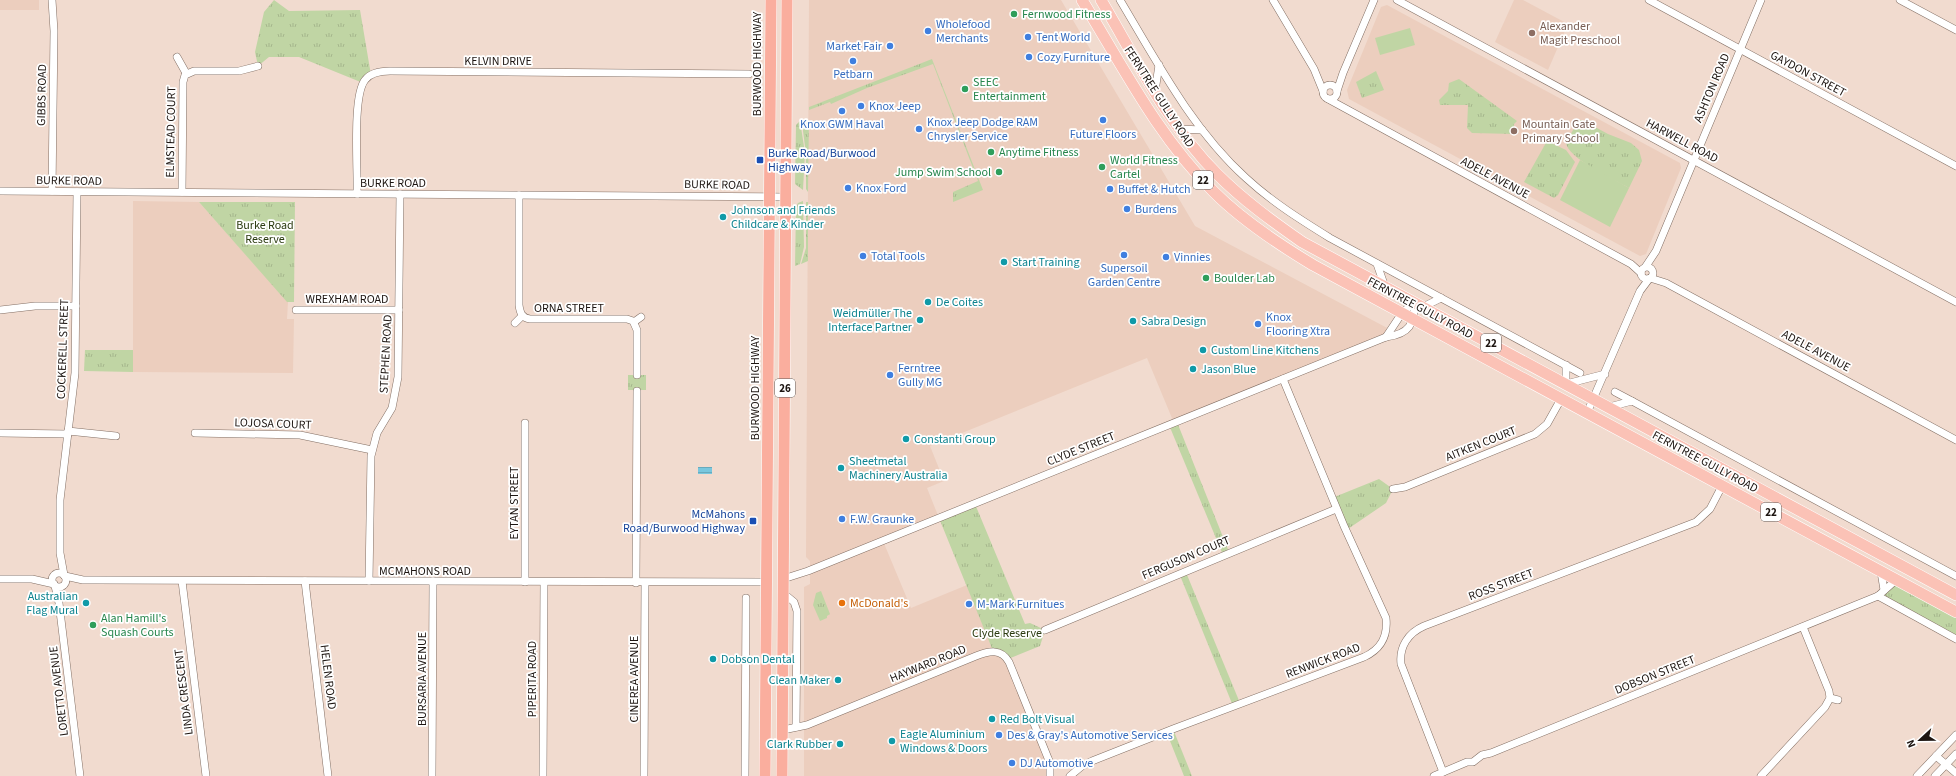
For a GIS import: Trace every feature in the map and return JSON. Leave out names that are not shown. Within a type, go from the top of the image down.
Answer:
[{"type":"highway","name":"BURWOOD HIGHWAY","points":[[765,776],[771,0]]},
{"type":"highway","name":"26","points":[[782,776],[787,0]]},
{"type":"highway","points":[[766,582],[783,579]]},
{"type":"main road","name":"FERNTREE GULLY ROAD","points":[[1082,0],[1159,124],[1187,162],[1214,192],[1255,227],[1285,248],[1414,320],[1956,612]]},
{"type":"main road","name":"FERNTREE GULLY ROAD","points":[[1101,0],[1180,129],[1216,173],[1264,216],[1302,242],[1956,595]]},
{"type":"street","name":"GIBBS ROAD","points":[[52,0],[54,31],[52,191]]},
{"type":"street","name":"FERNTREE GULLY ROAD","points":[[1120,0],[1159,65],[1202,130],[1241,173],[1280,206],[1330,238],[1580,373]]},
{"type":"street","points":[[1273,0],[1314,69],[1325,97],[1328,99],[1333,99],[1337,94],[1343,73],[1374,0]]},
{"type":"street","name":"HARWELL ROAD","points":[[1397,0],[1956,302]]},
{"type":"street","name":"GAYDON STREET","points":[[1649,0],[1956,166]]},
{"type":"street","name":"ASHTON ROAD","points":[[1587,413],[1640,291],[1761,0]]},
{"type":"street","points":[[1900,0],[1956,30]]},
{"type":"street","name":"ELMSTEAD COURT","points":[[177,57],[186,73],[183,82],[182,192]]},
{"type":"street","points":[[1155,90],[1159,65]]},
{"type":"street","name":"ELMSTEAD COURT","points":[[186,73],[194,71],[239,71],[258,66]]},
{"type":"street","points":[[1314,69],[1331,85],[1337,94]]},
{"type":"street","name":"KELVIN DRIVE","points":[[357,194],[358,97],[364,81],[376,72],[749,74]]},
{"type":"street","points":[[1323,91],[1343,73]]},
{"type":"street","name":"ADELE AVENUE","points":[[1337,94],[1349,111]]},
{"type":"street","name":"ADELE AVENUE","points":[[1328,99],[1956,440]]},
{"type":"street","points":[[1180,129],[1202,130]]},
{"type":"street","name":"BURKE ROAD","points":[[0,191],[786,197]]},
{"type":"street","name":"COCKERELL STREET","points":[[60,553],[52,580],[61,582],[61,486],[75,373],[77,192]]},
{"type":"street","name":"STEPHEN ROAD","points":[[370,581],[372,450],[378,433],[392,408],[396,396],[398,377],[400,194]]},
{"type":"street","name":"ORNA STREET","points":[[519,195],[519,305],[522,316],[530,319],[627,319],[634,322]]},
{"type":"street","points":[[1377,264],[1385,287]]},
{"type":"street","points":[[1386,337],[1402,313],[1419,304],[1441,298]]},
{"type":"street","points":[[1414,320],[1419,304]]},
{"type":"street","points":[[0,310],[35,306],[76,306]]},
{"type":"street","name":"WREXHAM ROAD","points":[[296,310],[399,310]]},
{"type":"street","points":[[515,323],[522,316]]},
{"type":"street","points":[[637,375],[637,330],[634,322],[641,317]]},
{"type":"street","name":"CLYDE STREET","points":[[783,579],[855,553],[1386,337],[1395,335],[1407,329],[1414,320]]},
{"type":"street","points":[[1566,365],[1566,384],[1605,374]]},
{"type":"street","name":"RENWICK ROAD","points":[[1070,776],[1082,766],[1099,758],[1364,657],[1378,647],[1386,634],[1386,618],[1336,509],[1284,379]]},
{"type":"street","points":[[636,583],[637,392]]},
{"type":"street","name":"FERNTREE GULLY ROAD","points":[[1615,392],[1956,576]]},
{"type":"street","name":"AITKEN COURT","points":[[1393,489],[1405,487],[1536,433],[1547,424],[1561,399]]},
{"type":"street","points":[[1608,407],[1632,401]]},
{"type":"street","name":"EYTAN STREET","points":[[525,423],[525,582]]},
{"type":"street","points":[[0,433],[68,433],[116,436]]},
{"type":"street","name":"LOJOSA COURT","points":[[195,433],[300,434],[372,450]]},
{"type":"street","name":"ROSS STREET","points":[[1443,772],[1400,664],[1402,648],[1410,635],[1424,626],[1696,522],[1710,510],[1722,486]]},
{"type":"street","name":"FERGUSON COURT","points":[[1046,630],[1336,509]]},
{"type":"street","points":[[1881,572],[1884,590]]},
{"type":"street","name":"MCMAHONS ROAD","points":[[32,579],[54,575]]},
{"type":"street","name":"MCMAHONS ROAD","points":[[0,579],[32,579],[61,582],[83,580],[636,583],[766,582]]},
{"type":"street","name":"DOBSON STREET","points":[[1434,776],[1467,762],[1473,762],[1482,755],[1511,745],[1878,596],[1896,580]]},
{"type":"street","name":"LINDA CRESCENT","points":[[182,581],[206,776]]},
{"type":"street","name":"HELEN ROAD","points":[[305,581],[328,776]]},
{"type":"street","name":"BURSARIA AVENUE","points":[[432,776],[434,581]]},
{"type":"street","name":"LORETTO AVENUE","points":[[61,582],[59,603],[80,776]]},
{"type":"street","name":"PIPERITA ROAD","points":[[542,776],[544,582]]},
{"type":"street","name":"CINEREA AVENUE","points":[[644,776],[646,583]]},
{"type":"street","points":[[783,593],[794,602],[797,611],[796,727]]},
{"type":"street","points":[[1878,596],[1956,639]]},
{"type":"street","points":[[745,776],[746,598]]},
{"type":"street","points":[[1761,776],[1825,706],[1830,698],[1829,691],[1803,627]]},
{"type":"street","name":"HAYWARD ROAD","points":[[782,730],[807,725],[976,656],[993,651],[1003,654],[1009,662],[1050,763],[1050,776]]},
{"type":"street","points":[[1830,698],[1838,700]]},
{"type":"street","points":[[1917,776],[1956,735]]},
{"type":"street","points":[[1935,776],[1956,754]]},
{"type":"street","points":[[1936,756],[1956,773]]},
{"type":"shaded area","points":[[0,0],[39,0],[39,10],[0,10]]},
{"type":"shaded area","points":[[809,0],[1061,0],[1195,226],[1391,330],[1386,337],[1174,423],[1147,358],[930,446],[944,481],[927,488],[939,518],[883,541],[911,608],[967,585],[993,651],[1005,656],[1050,763],[1050,776],[804,776],[804,587],[810,584],[810,561],[806,557]]},
{"type":"shaded area","name":"Alexander Magit Preschool","points":[[1514,0],[1523,0],[1568,24],[1548,70],[1495,42]]},
{"type":"shaded area","name":"Mountain Gate Primary School","points":[[1387,5],[1680,163],[1681,168],[1646,254],[1640,256],[1349,99],[1347,90],[1381,7]]},
{"type":"shaded area","points":[[133,201],[199,202],[288,302],[287,319],[294,319],[293,373],[133,372]]},
{"type":"green space","points":[[274,0],[289,11],[360,10],[371,75],[363,83],[299,57],[269,57],[258,66],[255,52],[264,12]]},
{"type":"green space","points":[[1410,28],[1415,45],[1380,55],[1375,38]]},
{"type":"green space","points":[[932,59],[983,190],[953,202],[953,192],[978,181],[933,64],[867,88],[831,104],[830,102],[809,110],[809,107]]},
{"type":"green space","points":[[1376,71],[1384,90],[1362,98],[1356,82]]},
{"type":"green space","points":[[1459,79],[1517,121],[1514,124],[1514,134],[1472,133],[1467,128],[1468,105],[1440,105],[1439,100],[1448,91],[1449,83]]},
{"type":"green space","points":[[804,120],[809,120],[808,192],[806,189],[806,154],[803,131]]},
{"type":"green space","points":[[1579,120],[1631,143],[1639,150],[1642,161],[1629,188],[1593,168],[1574,155],[1568,148],[1566,142]]},
{"type":"green space","points":[[800,121],[805,153],[803,190],[795,184],[796,125]]},
{"type":"green space","points":[[1547,141],[1566,150],[1575,162],[1558,195],[1554,198],[1524,182]]},
{"type":"green space","points":[[1580,160],[1629,188],[1610,227],[1560,200]]},
{"type":"green space","points":[[803,201],[804,247],[800,264],[795,266],[796,208],[798,203]]},
{"type":"green space","name":"Burke Road Reserve","points":[[199,202],[295,202],[294,302],[287,302]]},
{"type":"green space","points":[[806,202],[808,202],[808,261],[801,264],[806,248]]},
{"type":"green space","points":[[85,350],[133,350],[133,372],[84,371]]},
{"type":"green space","points":[[628,375],[646,375],[646,390],[628,390]]},
{"type":"green space","points":[[1177,422],[1229,552],[1223,555],[1169,425]]},
{"type":"green space","points":[[1379,479],[1393,489],[1386,503],[1345,531],[1332,498]]},
{"type":"green space","name":"Clyde Reserve","points":[[975,504],[1025,624],[1030,623],[1045,630],[1040,646],[1008,659],[993,651],[939,518]]},
{"type":"green space","points":[[1185,570],[1240,703],[1233,706],[1179,573]]},
{"type":"green space","points":[[1896,580],[1956,612],[1956,639],[1878,596]]},
{"type":"green space","points":[[821,591],[830,614],[827,618],[820,621],[813,605],[816,593]]},
{"type":"green space","points":[[1173,729],[1192,776],[1184,776],[1166,731]]},
{"type":"water","points":[[698,467],[712,467],[712,474],[698,474]]},
{"type":"place","name":"Fernwood Fitness","points":[[1014,14]]},
{"type":"place","name":"Wholefood Merchants","points":[[928,31]]},
{"type":"place","name":"Alexander Magit Preschool","points":[[1532,33]]},
{"type":"place","name":"Tent World","points":[[1028,37]]},
{"type":"place","name":"Market Fair","points":[[890,46]]},
{"type":"place","name":"Cozy Furniture","points":[[1029,57]]},
{"type":"place","name":"Petbarn","points":[[853,61]]},
{"type":"place","name":"SEEC Entertainment","points":[[965,89]]},
{"type":"place","name":"Knox Jeep","points":[[861,106]]},
{"type":"place","name":"Knox GWM Haval","points":[[842,111]]},
{"type":"place","name":"Future Floors","points":[[1103,120]]},
{"type":"place","name":"Knox Jeep Dodge RAM Chrysler Service","points":[[919,129]]},
{"type":"place","name":"Mountain Gate Primary School","points":[[1514,131]]},
{"type":"place","name":"Anytime Fitness","points":[[991,152]]},
{"type":"place","name":"Burke Road/Burwood Highway","points":[[760,160]]},
{"type":"place","name":"World Fitness Cartel","points":[[1102,167]]},
{"type":"place","name":"Jump Swim School","points":[[999,172]]},
{"type":"place","name":"Knox Ford","points":[[848,188]]},
{"type":"place","name":"Buffet & Hutch","points":[[1110,189]]},
{"type":"place","name":"Burdens","points":[[1127,209]]},
{"type":"place","name":"Johnson and Friends Childcare & Kinder","points":[[723,217]]},
{"type":"place","name":"Supersoil Garden Centre","points":[[1124,255]]},
{"type":"place","name":"Total Tools","points":[[863,256]]},
{"type":"place","name":"Vinnies","points":[[1166,257]]},
{"type":"place","name":"Start Training","points":[[1004,262]]},
{"type":"place","name":"Boulder Lab","points":[[1206,278]]},
{"type":"place","name":"De Coites","points":[[928,302]]},
{"type":"place","name":"Weidmüller The Interface Partner","points":[[920,320]]},
{"type":"place","name":"Sabra Design","points":[[1133,321]]},
{"type":"place","name":"Knox Flooring Xtra","points":[[1258,324]]},
{"type":"place","name":"Custom Line Kitchens","points":[[1203,350]]},
{"type":"place","name":"Jason Blue","points":[[1193,369]]},
{"type":"place","name":"Ferntree Gully MG","points":[[890,375]]},
{"type":"place","name":"Constanti Group","points":[[906,439]]},
{"type":"place","name":"Sheetmetal Machinery Australia","points":[[841,468]]},
{"type":"place","name":"F.W. Graunke","points":[[842,519]]},
{"type":"place","name":"McMahons Road/Burwood Highway","points":[[753,521]]},
{"type":"place","name":"Australian Flag Mural","points":[[86,603]]},
{"type":"place","name":"McDonald's","points":[[842,603]]},
{"type":"place","name":"M-Mark Furnitues","points":[[969,604]]},
{"type":"place","name":"Alan Hamill's Squash Courts","points":[[93,625]]},
{"type":"place","name":"Dobson Dental","points":[[713,659]]},
{"type":"place","name":"Clean Maker","points":[[838,680]]},
{"type":"place","name":"Red Bolt Visual","points":[[992,719]]},
{"type":"place","name":"Des & Gray's Automotive Services","points":[[999,735]]},
{"type":"place","name":"Eagle Aluminium Windows & Doors","points":[[892,741]]},
{"type":"place","name":"Clark Rubber","points":[[840,744]]},
{"type":"place","name":"DJ Automotive","points":[[1012,763]]}]
